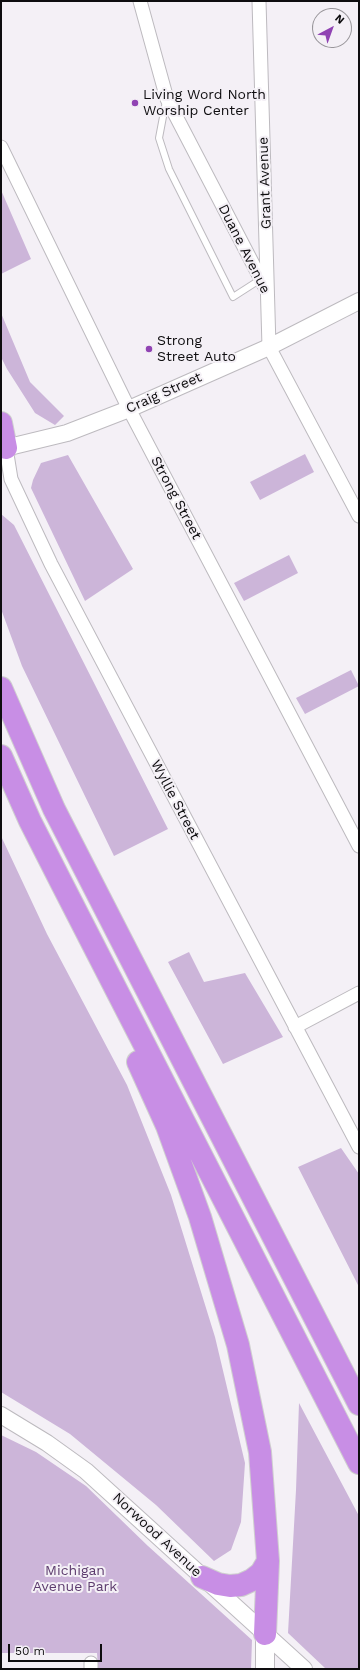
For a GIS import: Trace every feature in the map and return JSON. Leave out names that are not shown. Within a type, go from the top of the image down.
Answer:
[{"type":"highway","points":[[1,422],[4,448]]},
{"type":"highway","points":[[1,688],[54,809],[359,1404]]},
{"type":"highway","points":[[1,756],[30,821],[92,944],[359,1463]]},
{"type":"highway","points":[[92,944],[130,1043],[167,1126],[200,1217],[238,1345],[260,1452],[268,1561],[266,1634]]},
{"type":"highway","points":[[218,1129],[359,1370]]},
{"type":"highway","points":[[202,1577],[218,1584],[230,1586],[241,1585],[252,1580],[261,1573],[268,1561]]},
{"type":"main road","points":[[265,1669],[266,1634]]},
{"type":"street","name":"Duane Avenue","points":[[140,1],[167,99],[269,294],[269,347],[359,516]]},
{"type":"street","name":"Grant Avenue","points":[[260,1],[269,294]]},
{"type":"street","name":"Strong Street","points":[[1,147],[129,410],[359,846]]},
{"type":"street","name":"Craig Street","points":[[4,448],[67,433],[129,410],[269,347],[359,301]]},
{"type":"street","name":"Wyllie Street","points":[[4,448],[11,478],[51,564],[359,1146]]},
{"type":"street","points":[[295,1027],[359,993]]},
{"type":"street","name":"Norwood Avenue","points":[[1,1415],[47,1443],[86,1471],[304,1669]]},
{"type":"lane","points":[[167,99],[159,138],[169,169],[233,297],[261,279]]},
{"type":"green space","points":[[1,190],[31,259],[1,274]]},
{"type":"green space","points":[[1,313],[30,382],[64,416],[55,425],[35,413],[1,357]]},
{"type":"green space","points":[[305,454],[314,472],[260,500],[250,482]]},
{"type":"green space","points":[[68,455],[133,569],[85,601],[31,488],[41,463]]},
{"type":"green space","points":[[1,514],[14,525],[168,829],[114,856],[22,666],[1,609]]},
{"type":"green space","points":[[289,555],[298,573],[244,601],[234,583]]},
{"type":"green space","points":[[351,670],[359,686],[305,714],[296,698]]},
{"type":"green space","points":[[1,836],[47,934],[127,1085],[171,1195],[215,1337],[245,1463],[241,1522],[231,1550],[214,1561],[156,1505],[70,1434],[1,1392]]},
{"type":"green space","points":[[189,952],[204,982],[245,973],[283,1037],[223,1064],[168,962]]},
{"type":"green space","points":[[341,1148],[359,1174],[359,1287],[298,1167]]},
{"type":"green space","points":[[299,1403],[359,1516],[359,1669],[326,1669],[288,1633]]},
{"type":"green space","name":"Michigan Avenue Park","points":[[1,1435],[36,1452],[86,1486],[148,1546],[252,1640],[251,1669],[98,1669],[97,1653],[1,1653]]},
{"type":"place","name":"Living Word North Worship Center","points":[[135,103]]},
{"type":"place","name":"Strong Street Auto","points":[[149,349]]}]
